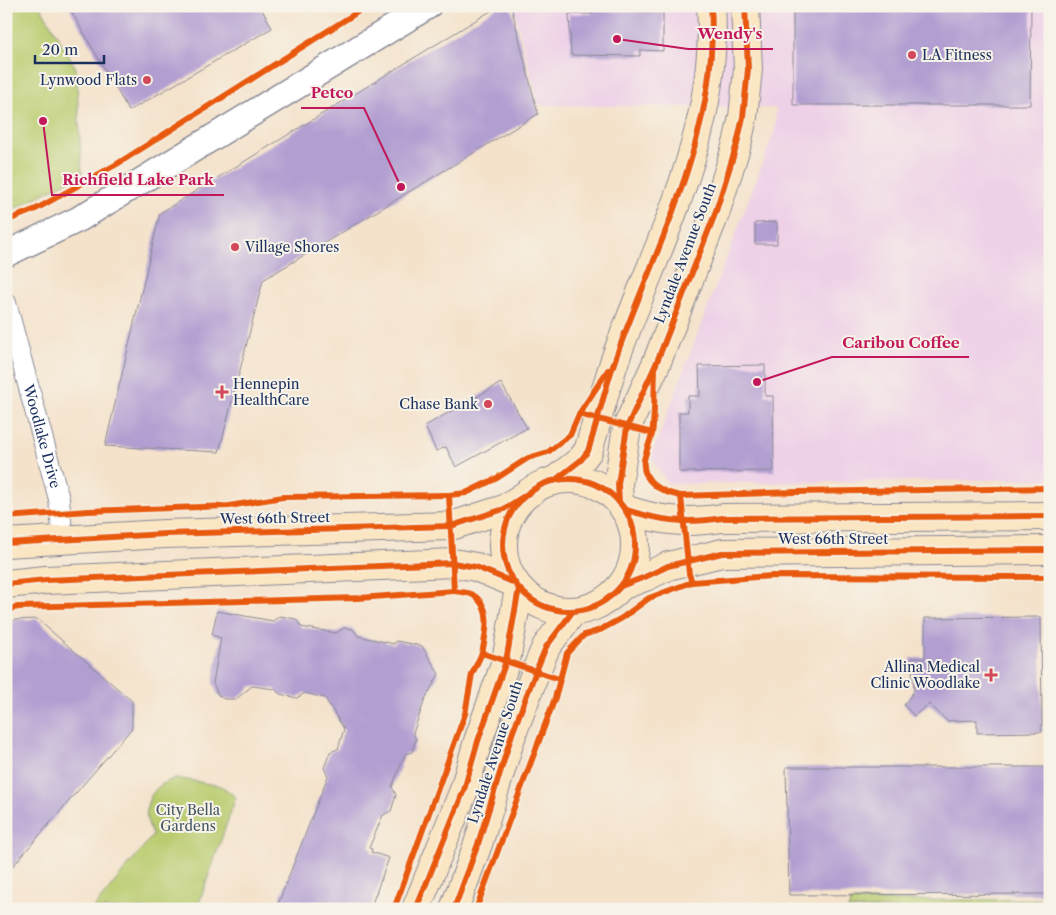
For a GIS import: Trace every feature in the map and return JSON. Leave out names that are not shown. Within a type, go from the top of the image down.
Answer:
[{"type":"main road","name":"Lyndale Avenue South","points":[[544,485],[581,460],[588,451],[616,358],[688,169],[708,91],[713,30],[711,6]]},
{"type":"main road","name":"Lyndale Avenue South","points":[[622,506],[618,484],[628,427],[656,364],[715,214],[744,117],[748,70],[745,6]]},
{"type":"main road","points":[[572,479],[590,483],[606,490],[622,506],[634,534],[635,548],[629,574],[621,586],[608,599],[591,607],[573,611],[549,608],[528,597],[517,586],[506,564],[503,542],[508,521],[518,503],[544,485],[572,479]]},
{"type":"main road","name":"West 66th Street","points":[[6,543],[165,534],[451,526],[504,509],[544,485]]},
{"type":"main road","name":"West 66th Street","points":[[622,506],[663,521],[705,521],[723,518],[1050,516]]},
{"type":"main road","name":"West 66th Street","points":[[621,586],[645,578],[668,566],[722,553],[1050,550]]},
{"type":"main road","points":[[6,584],[46,580],[453,563],[476,567],[517,586]]},
{"type":"main road","name":"Lyndale Avenue South","points":[[416,909],[464,790],[478,741],[506,661],[517,586]]},
{"type":"main road","name":"Lyndale Avenue South","points":[[454,909],[478,844],[512,734],[536,671],[546,647],[573,611]]},
{"type":"main road","points":[[437,909],[450,823]]},
{"type":"street","points":[[6,254],[79,219],[428,6]]},
{"type":"street","name":"Woodlake Drive","points":[[6,303],[59,500],[63,540]]},
{"type":"shaded area","points":[[513,6],[1050,6],[1050,479],[668,484],[651,457],[775,130],[776,108],[539,105]]},
{"type":"green space","points":[[6,6],[40,6],[76,68],[82,174],[6,213]]},
{"type":"green space","name":"City Bella Gardens","points":[[176,778],[221,786],[236,797],[197,909],[93,909],[153,835],[149,826],[147,809],[153,793],[166,782]]},
{"type":"green space","points":[[1050,899],[1050,909],[848,909],[851,901]]},
{"type":"building","name":"Lynwood Flats","points":[[68,6],[260,6],[272,28],[129,111]]},
{"type":"building","name":"Village Shores","points":[[499,6],[511,6],[538,114],[263,280],[219,452],[105,446],[160,213]]},
{"type":"building","points":[[592,6],[612,6],[611,11],[663,12],[663,51],[640,50],[640,56],[571,55],[569,14],[592,14]]},
{"type":"building","name":"LA Fitness","points":[[793,6],[1031,6],[1030,105],[793,105]]},
{"type":"building","points":[[777,222],[777,244],[755,244],[755,223]]},
{"type":"building","points":[[765,365],[765,396],[773,396],[774,471],[679,472],[679,412],[688,412],[688,396],[700,396],[699,366]]},
{"type":"building","name":"Chase Bank","points":[[501,383],[527,428],[456,467],[446,447],[436,451],[425,426]]},
{"type":"building","points":[[217,611],[273,621],[280,616],[296,619],[301,627],[336,633],[344,628],[353,629],[358,636],[394,644],[396,641],[422,646],[439,674],[425,699],[413,733],[416,739],[412,752],[405,754],[392,787],[396,795],[391,811],[383,815],[369,848],[372,849],[371,852],[389,858],[370,909],[276,909],[328,776],[324,768],[330,752],[338,749],[344,729],[325,698],[305,693],[297,698],[280,694],[275,689],[252,686],[236,699],[224,699],[218,695],[213,683],[221,638],[212,635]]},
{"type":"building","points":[[1041,617],[1042,732],[977,733],[977,720],[947,721],[929,704],[914,716],[904,705],[914,691],[911,658],[925,658],[925,618]]},
{"type":"building","points":[[37,619],[132,701],[132,728],[6,874],[6,628],[14,620]]},
{"type":"building","points":[[786,767],[1050,767],[1050,894],[789,895]]},
{"type":"cycle path","points":[[6,221],[36,209],[117,164],[367,6]]},
{"type":"cycle path","points":[[554,481],[581,460],[588,451],[616,357],[682,186],[696,142],[706,98],[711,52],[711,6]]},
{"type":"cycle path","points":[[619,502],[618,484],[627,427],[656,364],[715,214],[737,144],[743,117],[748,69],[745,6]]},
{"type":"cycle path","points":[[559,679],[482,653],[486,629],[486,614],[483,606],[471,594],[454,591],[449,495],[466,493],[497,478],[528,458],[548,452],[570,435],[579,414],[608,370]]},
{"type":"cycle path","points":[[655,371],[653,426],[644,460],[644,468],[646,474],[655,485],[667,492],[681,496],[689,574],[692,582]]},
{"type":"cycle path","points":[[579,414],[652,433]]},
{"type":"cycle path","points":[[569,479],[594,484],[605,490],[615,499],[624,509],[630,520],[635,545],[630,570],[624,581],[615,591],[605,600],[594,606],[569,611],[544,606],[533,600],[523,591],[514,581],[508,570],[503,545],[508,520],[514,509],[523,499],[533,490],[544,484],[569,479]]},
{"type":"cycle path","points":[[681,496],[795,492],[1050,488]]},
{"type":"cycle path","points":[[6,543],[165,534],[451,526],[504,509],[535,489]]},
{"type":"cycle path","points":[[6,517],[88,511],[229,506],[283,497],[449,495]]},
{"type":"cycle path","points":[[624,509],[661,519],[684,521],[723,518],[1050,516]]},
{"type":"cycle path","points":[[621,586],[668,566],[722,553],[1050,550]]},
{"type":"cycle path","points":[[6,584],[46,580],[453,563],[476,567],[515,583]]},
{"type":"cycle path","points":[[476,909],[555,698],[567,653],[584,635],[600,630],[622,618],[649,598],[692,582],[771,576],[1050,577]]},
{"type":"cycle path","points":[[416,909],[464,790],[478,741],[506,661],[519,588]]},
{"type":"cycle path","points":[[6,610],[18,607],[359,598],[454,591]]},
{"type":"cycle path","points":[[454,909],[478,844],[512,734],[536,671],[546,647],[573,611]]},
{"type":"cycle path","points":[[394,909],[465,714],[472,674],[482,653]]},
{"type":"place","name":"Wendy's","points":[[617,39]]},
{"type":"place","name":"LA Fitness","points":[[912,55]]},
{"type":"place","name":"Lynwood Flats","points":[[147,80]]},
{"type":"place","name":"Richfield Lake Park","points":[[43,121]]},
{"type":"place","name":"Petco","points":[[401,187]]},
{"type":"place","name":"Village Shores","points":[[235,247]]},
{"type":"place","name":"Caribou Coffee","points":[[757,382]]},
{"type":"place","name":"Hennepin HealthCare","points":[[222,392]]},
{"type":"place","name":"Chase Bank","points":[[488,404]]},
{"type":"place","name":"Allina Medical Clinic Woodlake","points":[[991,675]]}]
